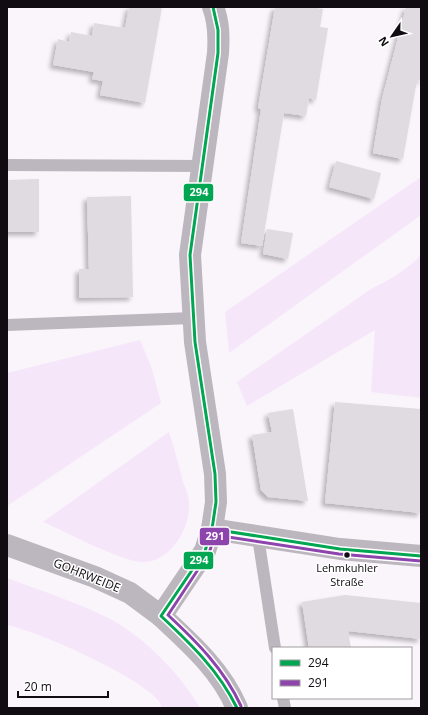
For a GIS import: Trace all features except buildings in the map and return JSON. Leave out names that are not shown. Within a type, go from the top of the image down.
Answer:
[{"type":"street","points":[[213,7],[217,16],[219,40],[190,255],[193,318],[198,364],[215,474],[216,502],[212,529],[204,551],[161,616],[200,652],[230,692],[237,708]]},
{"type":"street","points":[[212,529],[340,549],[421,556]]},
{"type":"street","name":"GOHRWEIDE","points":[[7,545],[95,577],[130,593],[161,616]]},
{"type":"lane","points":[[7,166],[202,166]]},
{"type":"lane","points":[[7,325],[193,318]]},
{"type":"lane","points":[[258,537],[275,647]]},
{"type":"shaded area","points":[[421,177],[421,215],[229,353],[225,312]]},
{"type":"shaded area","points":[[421,255],[421,398],[371,392],[375,330],[247,406],[237,382],[371,289],[398,274]]},
{"type":"shaded area","points":[[140,340],[152,369],[161,403],[7,506],[7,373]]},
{"type":"shaded area","points":[[169,432],[188,497],[189,512],[182,533],[177,542],[161,557],[152,561],[142,562],[120,557],[43,522]]},
{"type":"shaded area","points":[[7,578],[87,608],[125,628],[150,647],[162,659],[183,683],[200,708],[162,708],[159,701],[147,690],[110,667],[41,636],[7,625]]},
{"type":"transit line","name":"294","points":[[213,7],[218,30],[218,53],[190,255],[195,342],[215,474],[216,502],[212,529],[205,551],[161,616],[204,659],[222,682],[237,708]]},
{"type":"transit line","name":"294","points":[[212,529],[340,549],[421,556]]},
{"type":"transit line","name":"291","points":[[241,706],[218,668],[189,635],[168,615],[209,553],[215,535],[339,554],[421,561]]},
{"type":"place","name":"Lehmkuhler Straße","points":[[347,555]]}]
